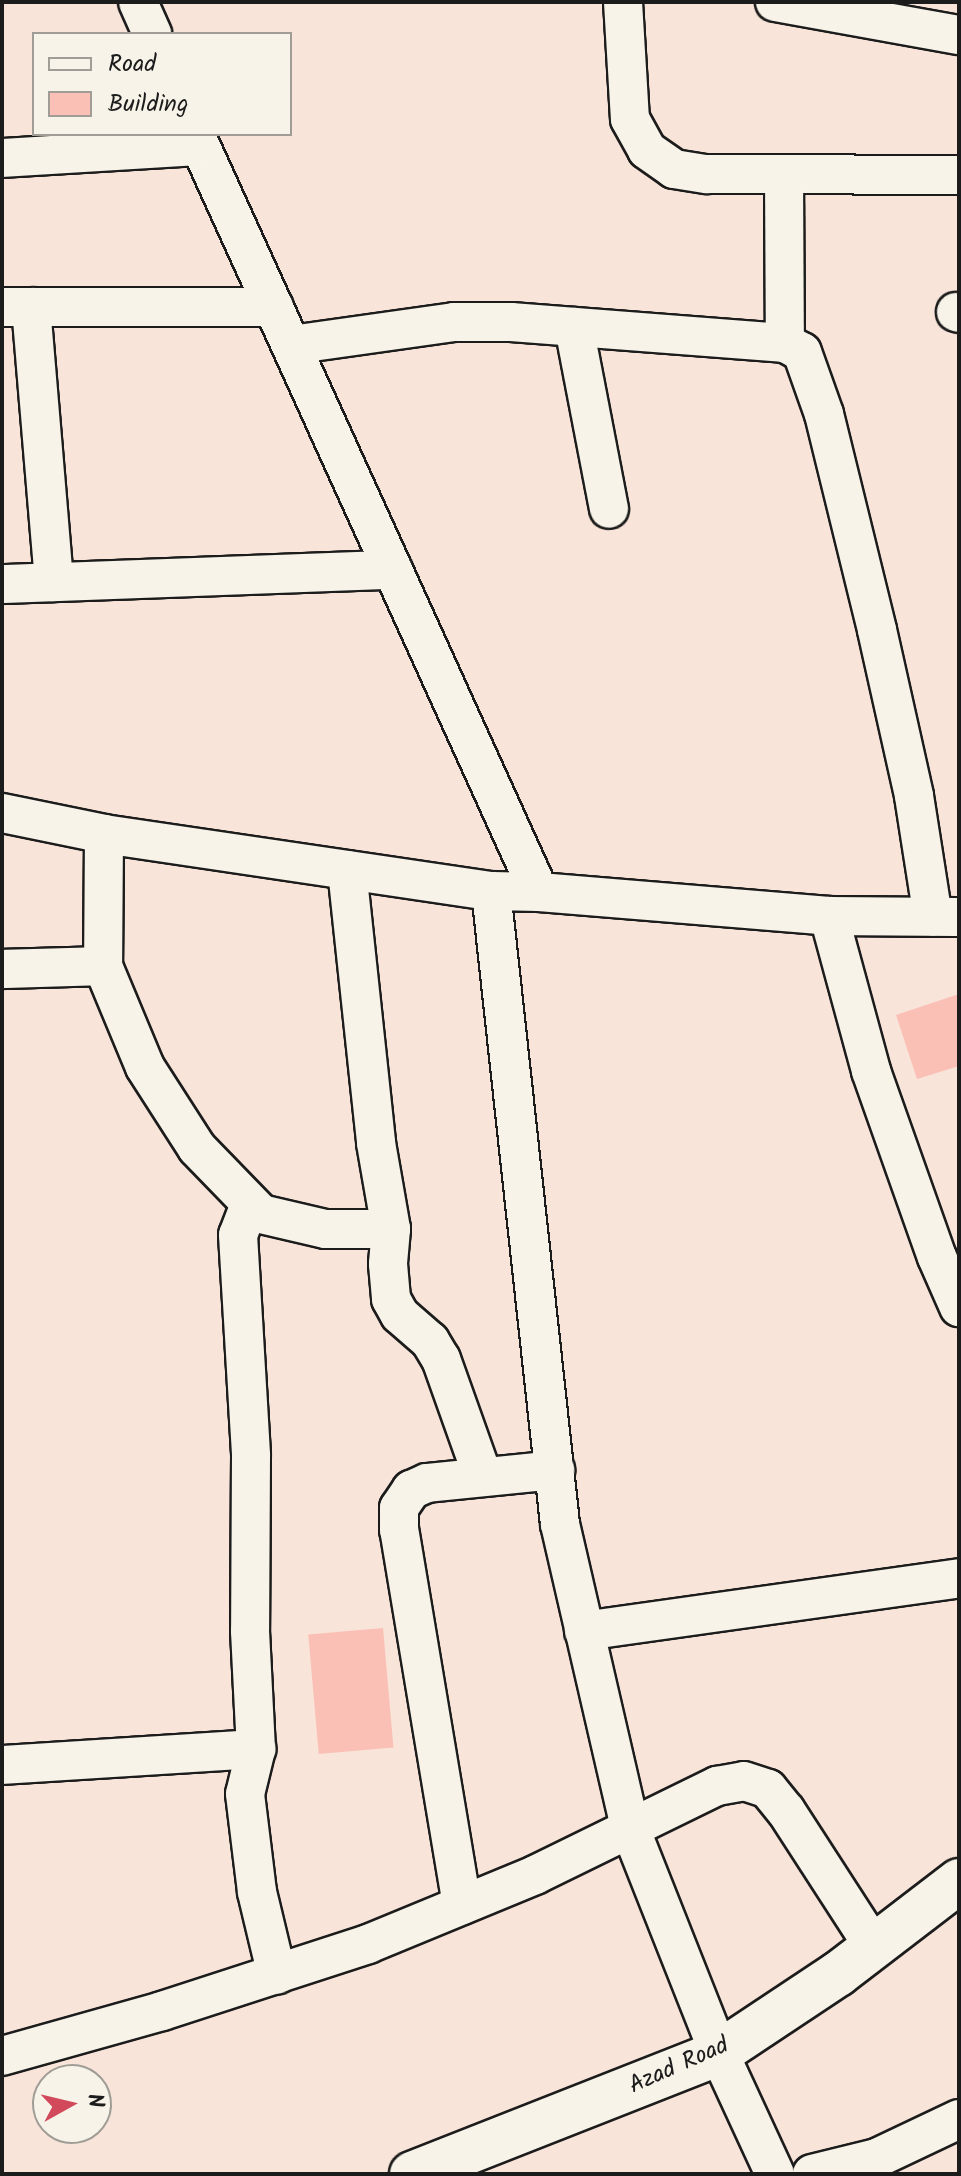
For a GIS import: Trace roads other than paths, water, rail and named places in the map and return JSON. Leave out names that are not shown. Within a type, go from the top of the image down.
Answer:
[{"type":"street","points":[[138,2],[151,32]]},
{"type":"street","points":[[623,2],[630,119],[647,150],[674,169],[707,174],[959,175]]},
{"type":"street","points":[[775,2],[959,35]]},
{"type":"street","points":[[2,158],[198,140],[539,892]]},
{"type":"street","points":[[784,174],[785,343]]},
{"type":"street","points":[[54,582],[16,307],[274,307]]},
{"type":"street","points":[[2,813],[104,834],[491,891],[539,892],[829,916],[946,917],[914,796],[847,500],[811,371],[802,352],[785,343],[574,327],[454,322],[291,345]]},
{"type":"street","points":[[574,327],[609,509]]},
{"type":"street","points":[[2,584],[393,570]]},
{"type":"street","points":[[104,834],[103,966],[145,1067],[197,1148],[261,1214],[325,1229],[391,1229]]},
{"type":"street","points":[[347,870],[373,1113],[391,1229],[388,1264],[391,1299],[400,1315],[430,1341],[441,1359],[483,1477]]},
{"type":"street","points":[[491,891],[560,1524],[630,1828],[719,2053],[775,2174]]},
{"type":"street","points":[[829,916],[871,1071],[937,1257],[959,1307]]},
{"type":"street","points":[[2,969],[103,966]]},
{"type":"street","points":[[250,1204],[238,1235],[251,1456],[250,1631],[256,1749],[245,1794],[257,1892],[277,1975]]},
{"type":"street","points":[[462,1905],[399,1530],[399,1508],[411,1490],[427,1483],[555,1470]]},
{"type":"street","points":[[584,1631],[959,1578]]},
{"type":"street","points":[[2,1765],[256,1749]]},
{"type":"street","points":[[2,2056],[277,1975],[368,1944],[535,1875],[717,1786],[744,1781],[768,1789],[874,1947]]},
{"type":"street","name":"Azad Road","points":[[412,2174],[719,2053],[874,1947],[959,1881]]},
{"type":"street","points":[[812,2174],[878,2166],[959,2119]]}]
